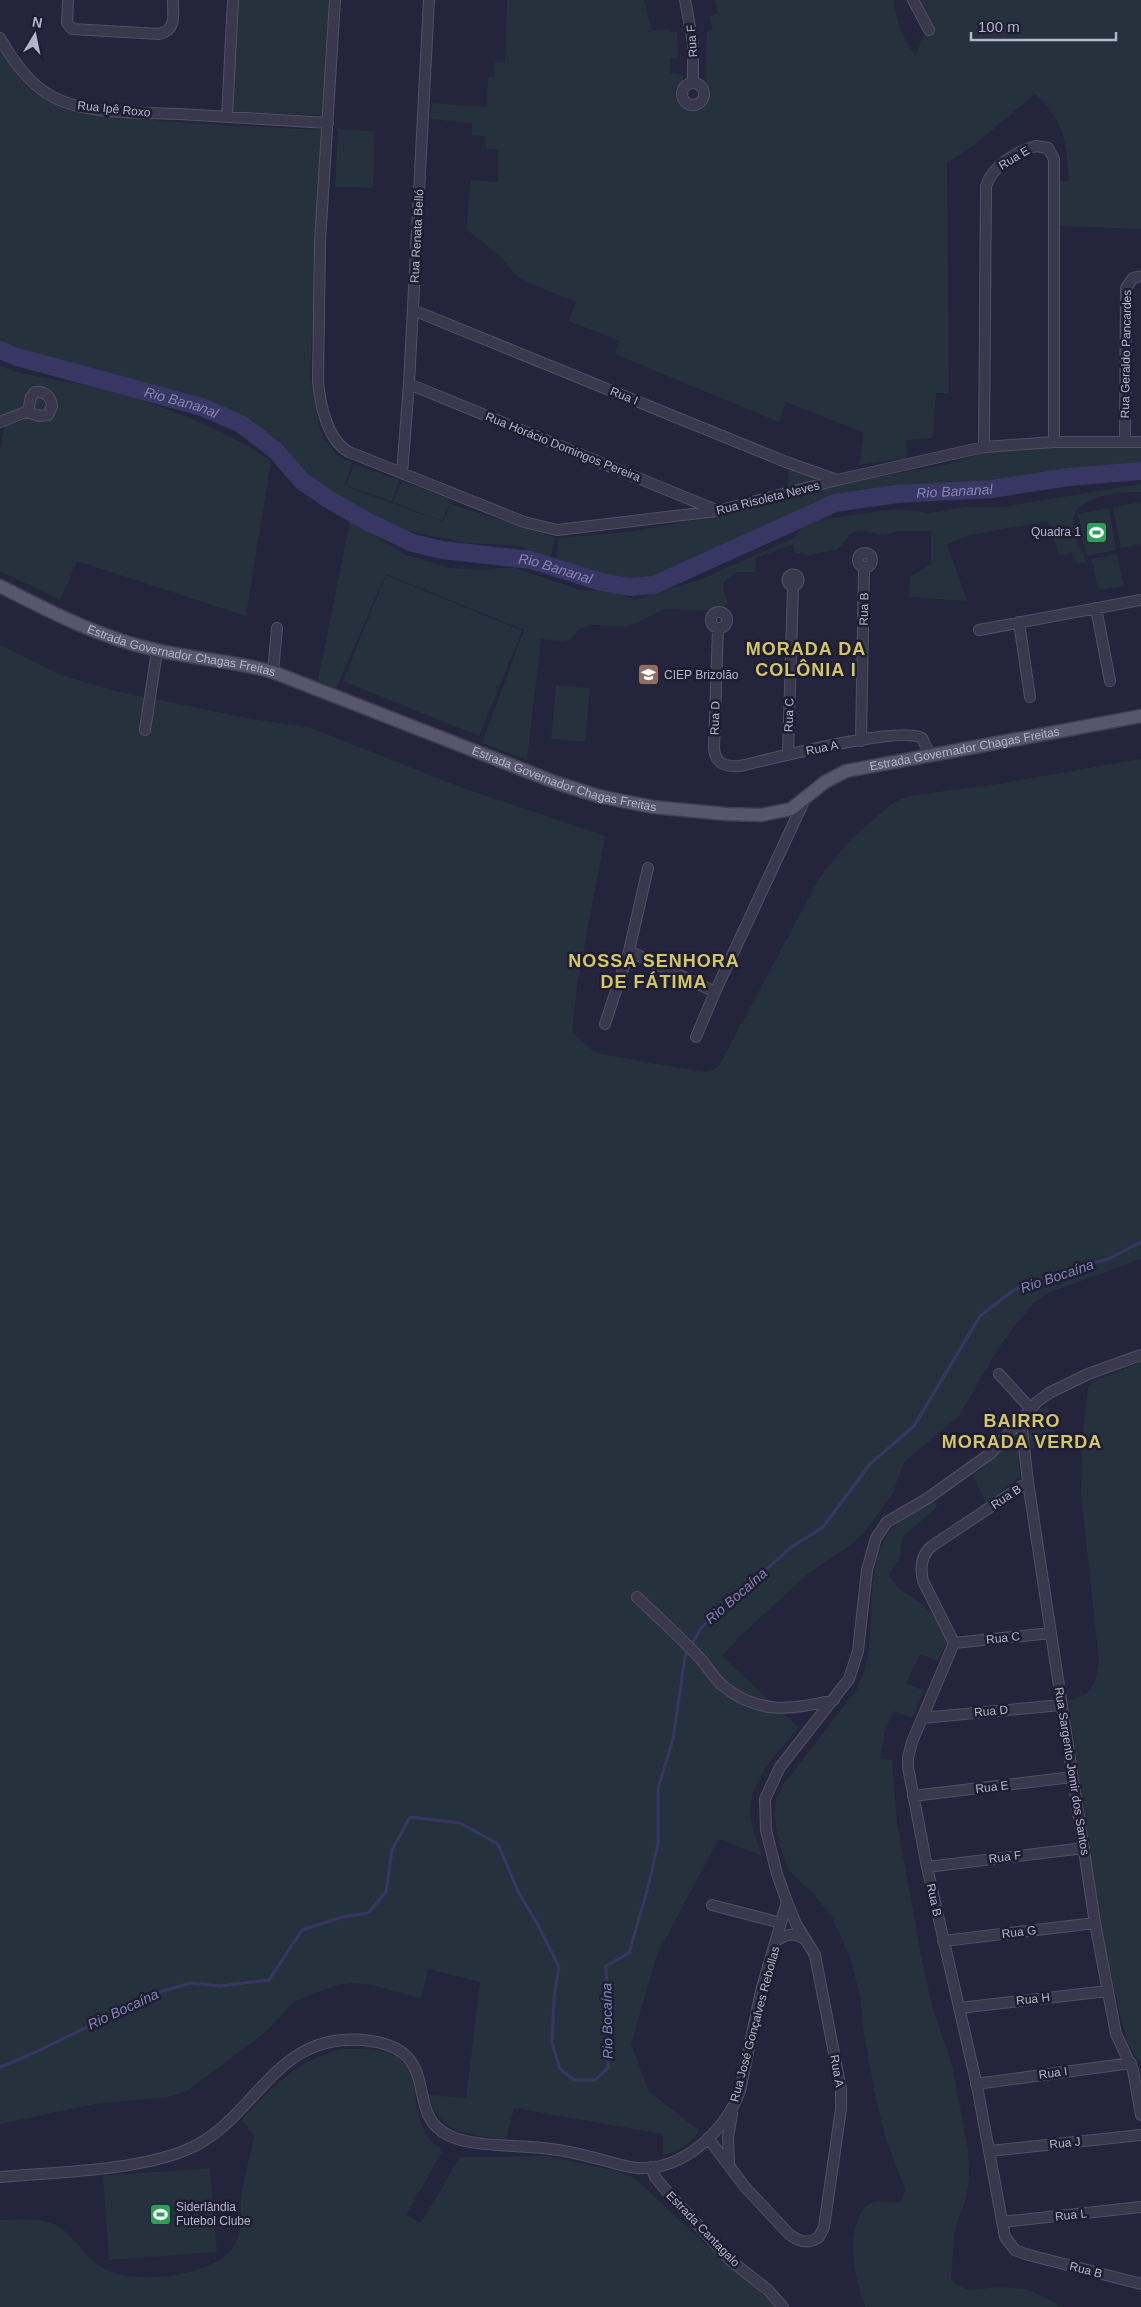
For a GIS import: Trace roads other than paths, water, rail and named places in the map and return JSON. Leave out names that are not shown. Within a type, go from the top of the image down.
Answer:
[{"type":"main road","name":"Estrada Governador Chagas Freitas","points":[[0,586],[82,628],[157,651],[250,666],[273,672],[557,783],[616,801],[652,807],[753,815],[787,811],[830,779],[846,771],[1141,716]]},
{"type":"street","points":[[68,0],[67,23],[72,30],[159,34],[167,31],[172,25],[174,0]]},
{"type":"street","points":[[227,117],[233,0]]},
{"type":"street","name":"Rua Risoleta Neves","points":[[335,0],[320,242],[318,389],[328,425],[340,447],[357,456],[524,522],[557,530],[665,519],[717,511],[836,480],[984,447],[1054,442],[1141,442]]},
{"type":"street","name":"Rua Renata Belló","points":[[402,473],[409,384],[429,0]]},
{"type":"street","name":"Rua F","points":[[686,0],[693,43],[693,83]]},
{"type":"street","points":[[913,0],[929,30]]},
{"type":"street","name":"Rua Ipê Roxo","points":[[0,38],[19,68],[36,86],[66,102],[122,111],[328,124]]},
{"type":"street","name":"Rua E","points":[[984,447],[986,186],[991,174],[997,168],[1036,146],[1048,148],[1054,159],[1054,442]]},
{"type":"street","name":"Rua Geraldo Pancardes","points":[[1125,442],[1126,288],[1133,278],[1141,276]]},
{"type":"street","name":"Rua I","points":[[413,310],[786,462],[836,480]]},
{"type":"street","name":"Rua Horácio Domingos Pereira","points":[[409,384],[717,511]]},
{"type":"street","points":[[0,422],[27,412]]},
{"type":"street","name":"Rua B","points":[[861,741],[864,568]]},
{"type":"street","name":"Rua C","points":[[788,755],[793,586]]},
{"type":"street","points":[[979,630],[1141,600]]},
{"type":"street","points":[[1096,608],[1110,680]]},
{"type":"street","points":[[1019,622],[1030,697]]},
{"type":"street","points":[[273,672],[277,628]]},
{"type":"street","name":"Rua D","points":[[714,748],[718,628]]},
{"type":"street","points":[[145,730],[157,651]]},
{"type":"street","name":"Rua A","points":[[714,748],[716,758],[724,765],[740,766],[861,741],[897,735],[915,735],[924,740],[930,755]]},
{"type":"street","points":[[696,1037],[715,992],[806,798]]},
{"type":"street","points":[[605,1024],[629,951],[648,868]]},
{"type":"street","points":[[629,951],[715,992]]},
{"type":"street","points":[[787,1902],[777,1874],[766,1830],[765,1799],[780,1766],[845,1686],[856,1660],[869,1562],[873,1544],[880,1532],[887,1522],[928,1498],[983,1459],[1022,1421],[1042,1398],[1063,1385],[1103,1368],[1141,1355]]},
{"type":"street","points":[[999,1374],[1031,1409]]},
{"type":"street","name":"Rua Sargento Jomir dos Santos","points":[[1022,1421],[1028,1482],[1095,1923],[1118,2040],[1135,2077],[1141,2116]]},
{"type":"street","name":"Rua B","points":[[1028,1482],[932,1546],[924,1556],[921,1571],[924,1581],[954,1644],[922,1718],[908,1758],[913,1796],[926,1867],[976,2084],[1007,2240],[1020,2252],[1141,2284]]},
{"type":"street","points":[[637,1597],[699,1657],[726,1688],[742,1698],[765,1707],[783,1710],[834,1700]]},
{"type":"street","name":"Rua C","points":[[954,1644],[1051,1633]]},
{"type":"street","name":"Rua D","points":[[922,1718],[1061,1705]]},
{"type":"street","name":"Rua E","points":[[913,1796],[1072,1777]]},
{"type":"street","name":"Rua F","points":[[926,1867],[1084,1848]]},
{"type":"street","name":"Rua A","points":[[729,2165],[745,2187],[788,2233],[800,2240],[811,2241],[819,2237],[824,2227],[840,2115],[840,2089],[813,1950],[796,1924],[787,1902]]},
{"type":"street","name":"Rua José Gonçalves Rebollas","points":[[0,2177],[115,2166],[145,2161],[185,2150],[222,2126],[290,2059],[322,2043],[350,2040],[384,2044],[408,2055],[417,2074],[428,2115],[437,2128],[448,2136],[471,2141],[564,2151],[632,2167],[651,2167],[678,2159],[708,2138],[723,2123],[735,2104],[740,2091],[761,1991],[787,1902]]},
{"type":"street","points":[[712,1904],[781,1923]]},
{"type":"street","name":"Rua G","points":[[942,1941],[1095,1923]]},
{"type":"street","points":[[776,1941],[791,1934],[806,1940]]},
{"type":"street","name":"Rua H","points":[[959,2008],[1108,1991]]},
{"type":"street","name":"Rua I","points":[[976,2084],[1130,2063]]},
{"type":"street","points":[[729,2165],[728,2127],[735,2104]]},
{"type":"street","name":"Rua J","points":[[990,2151],[1141,2135]]},
{"type":"street","points":[[708,2138],[729,2165]]},
{"type":"street","name":"Estrada Cantagalo","points":[[651,2167],[658,2181],[730,2260],[768,2290],[784,2307]]},
{"type":"street","name":"Rua L","points":[[1002,2222],[1141,2207]]},
{"type":"waterway","name":"Rio Bananal","points":[[0,350],[17,357],[202,407],[241,424],[275,450],[302,481],[328,499],[368,522],[413,543],[442,550],[531,560],[601,582],[630,587],[654,585],[835,503],[897,494],[992,489],[1069,477],[1141,471]]},
{"type":"waterway","name":"Rio Bocaína","points":[[0,2067],[36,2052],[156,1993],[191,1983],[221,1986],[269,1980],[302,1930],[342,1917],[368,1913],[386,1892],[392,1850],[410,1817],[460,1823],[498,1844],[518,1891],[559,1967],[554,1998],[552,2043],[560,2069],[574,2080],[595,2080],[608,2068],[606,1966],[629,1953],[647,1891],[658,1844],[658,1789],[673,1739],[685,1657],[701,1628],[790,1548],[823,1527],[870,1464],[914,1426],[980,1316],[1014,1290],[1064,1271],[1108,1259],[1141,1242]]},
{"type":"place","name":"Quadra 1","points":[[1097,532]]},
{"type":"place","name":"CIEP Brizolão","points":[[648,675]]},
{"type":"place","name":"Siderlândia Futebol Clube","points":[[160,2214]]},
{"type":"district","name":"MORADA DA COLÔNIA I","points":[[806,660]]},
{"type":"district","name":"NOSSA SENHORA DE FÁTIMA","points":[[654,971]]},
{"type":"district","name":"BAIRRO MORADA VERDA","points":[[1022,1431]]}]
